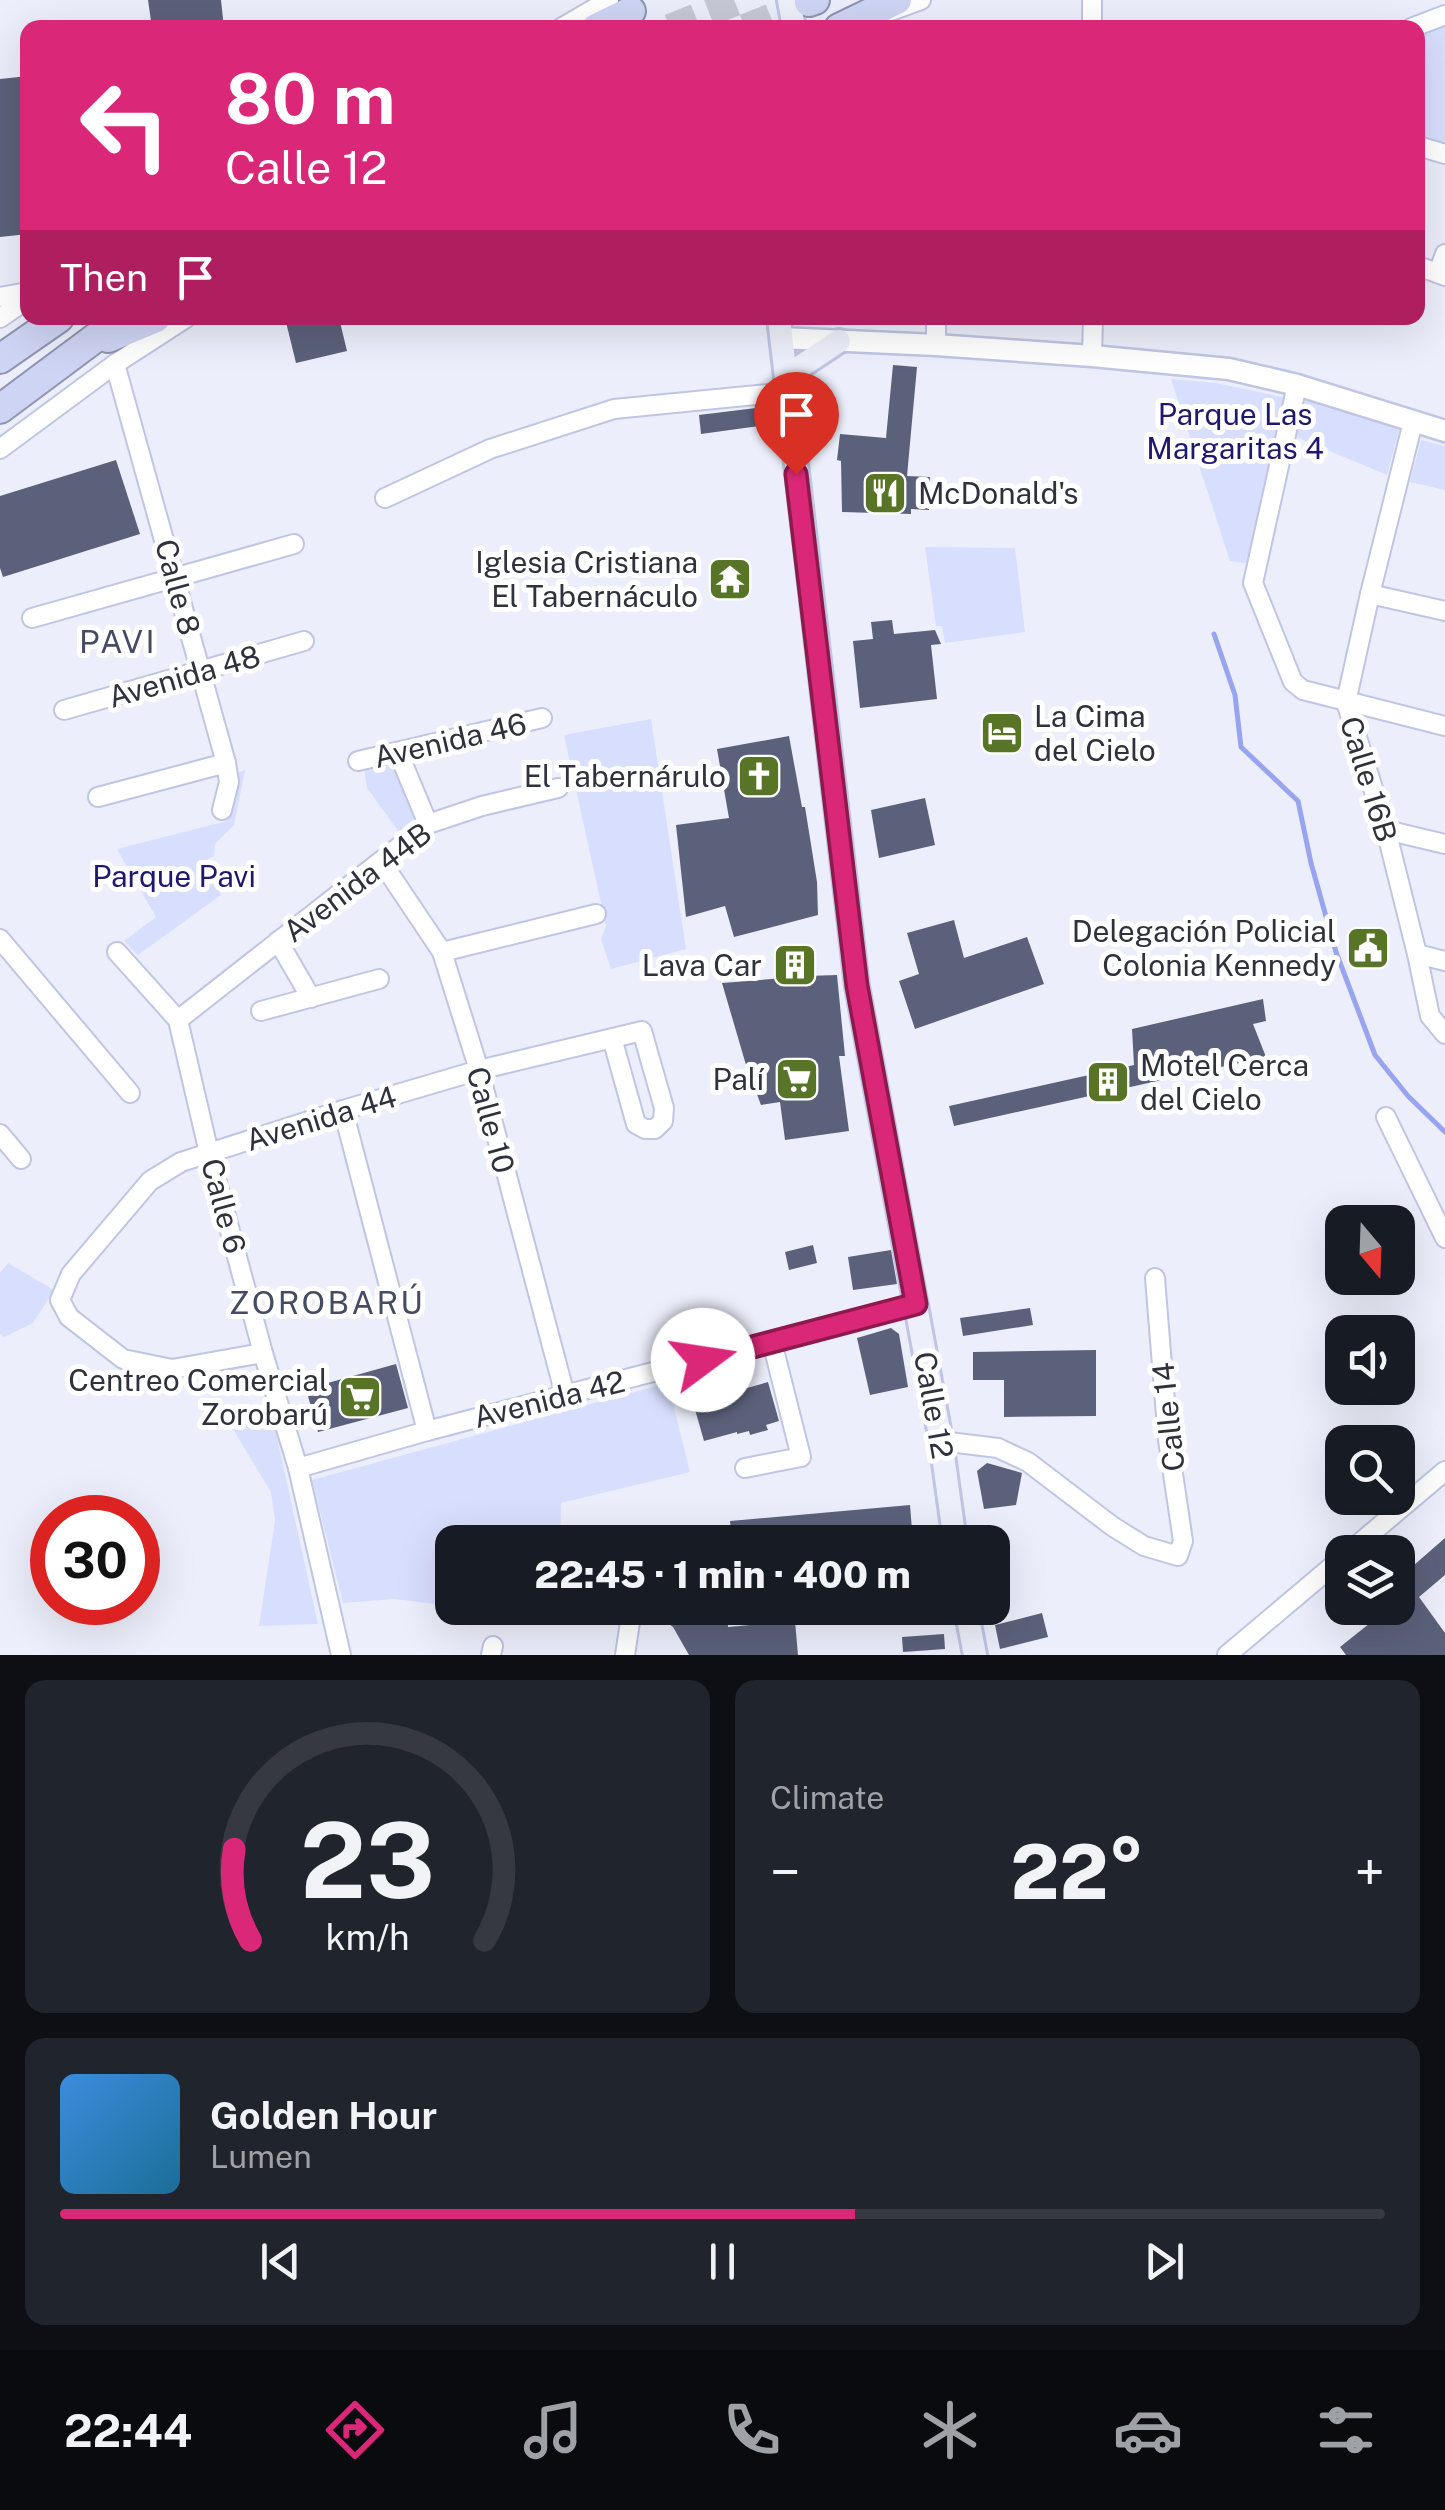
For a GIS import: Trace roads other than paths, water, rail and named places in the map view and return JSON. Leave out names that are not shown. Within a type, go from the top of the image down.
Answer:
[{"type":"highway","points":[[856,20],[897,0]]},
{"type":"highway","points":[[0,360],[49,325]]},
{"type":"highway","points":[[0,409],[112,325]]},
{"type":"highway","points":[[74,352],[139,325]]},
{"type":"main road","name":"Calle 12","points":[[780,328],[857,986],[941,1441],[953,1525]]},
{"type":"main road","points":[[787,395],[800,367],[839,341]]},
{"type":"main road","points":[[969,1625],[975,1655]]},
{"type":"street","points":[[873,20],[921,0]]},
{"type":"street","points":[[589,20],[626,10]]},
{"type":"street","points":[[1441,274],[1445,254]]},
{"type":"street","points":[[0,318],[20,302]]},
{"type":"street","points":[[0,449],[175,325]]},
{"type":"street","points":[[936,325],[936,345]]},
{"type":"street","points":[[1092,356],[1093,325]]},
{"type":"street","points":[[780,328],[839,341],[1092,356],[1229,370],[1296,385],[1445,431]]},
{"type":"street","name":"Calle 8","points":[[115,364],[226,763],[229,782],[222,810]]},
{"type":"street","points":[[1296,385],[1253,583],[1292,682],[1302,690],[1445,726]]},
{"type":"street","points":[[385,498],[490,449],[614,409],[787,395]]},
{"type":"street","name":"Calle 16B","points":[[1413,422],[1346,702],[1386,830],[1438,1026]]},
{"type":"street","points":[[32,618],[294,544]]},
{"type":"street","points":[[1370,594],[1445,611]]},
{"type":"street","name":"Avenida 48","points":[[64,710],[304,641]]},
{"type":"street","name":"Avenida 46","points":[[358,761],[542,718]]},
{"type":"street","points":[[398,752],[428,824]]},
{"type":"street","points":[[98,797],[226,763]]},
{"type":"street","name":"Avenida 44B","points":[[178,1020],[428,824],[558,788]]},
{"type":"street","points":[[1386,830],[1445,844]]},
{"type":"street","name":"Calle 10","points":[[381,861],[442,952],[478,1070],[565,1394]]},
{"type":"street","points":[[442,952],[596,914]]},
{"type":"street","points":[[0,939],[130,1093]]},
{"type":"street","points":[[278,941],[311,998]]},
{"type":"street","name":"Calle 6","points":[[117,952],[178,1020],[209,1152],[298,1468],[340,1655]]},
{"type":"street","points":[[1418,954],[1445,961]]},
{"type":"street","points":[[260,1011],[379,979]]},
{"type":"street","name":"Avenida 44","points":[[263,1353],[172,1369],[123,1359],[69,1317],[60,1300],[71,1274],[150,1181],[181,1162],[478,1070],[612,1038],[642,1031],[664,1108],[663,1120],[655,1129],[636,1124],[612,1038]]},
{"type":"street","points":[[343,1110],[426,1431]]},
{"type":"street","points":[[1386,1118],[1445,1238]]},
{"type":"street","points":[[0,1134],[21,1158]]},
{"type":"street","name":"Calle 14","points":[[941,1441],[998,1448],[1028,1462],[1112,1526],[1144,1546],[1178,1556],[1183,1541],[1168,1440],[1155,1278]]},
{"type":"street","name":"Avenida 42","points":[[298,1468],[565,1394],[916,1304]]},
{"type":"street","points":[[745,1468],[801,1457],[772,1342]]},
{"type":"street","points":[[1368,1535],[1445,1471]]},
{"type":"street","points":[[1228,1655],[1325,1572]]},
{"type":"street","points":[[625,1655],[630,1625]]},
{"type":"waterway","points":[[1214,634],[1235,695],[1241,747],[1298,801],[1336,952],[1375,1055],[1408,1096],[1445,1132]]},
{"type":"tunnel","points":[[690,20],[740,0]]},
{"type":"tunnel","points":[[765,20],[809,2]]},
{"type":"place","name":"McDonald's","points":[[885,493]]},
{"type":"place","name":"Iglesia Cristiana El Tabernáculo","points":[[730,579]]},
{"type":"place","name":"La Cima del Cielo","points":[[1002,733]]},
{"type":"place","name":"El Tabernárulo","points":[[759,776]]},
{"type":"place","name":"Delegación Policial Colonia Kennedy","points":[[1368,948]]},
{"type":"place","name":"Lava Car","points":[[795,965]]},
{"type":"place","name":"Palí","points":[[797,1079]]},
{"type":"place","name":"Motel Cerca del Cielo","points":[[1108,1082]]},
{"type":"place","name":"Centreo Comercial Zorobarú","points":[[360,1397]]},
{"type":"district","name":"PAVI","points":[[118,641]]},
{"type":"district","name":"ZOROBARÚ","points":[[327,1302]]},
{"type":"park label","name":"Parque Las Margaritas 4","points":[[1235,431]]},
{"type":"park label","name":"Parque Pavi","points":[[174,876]]}]
